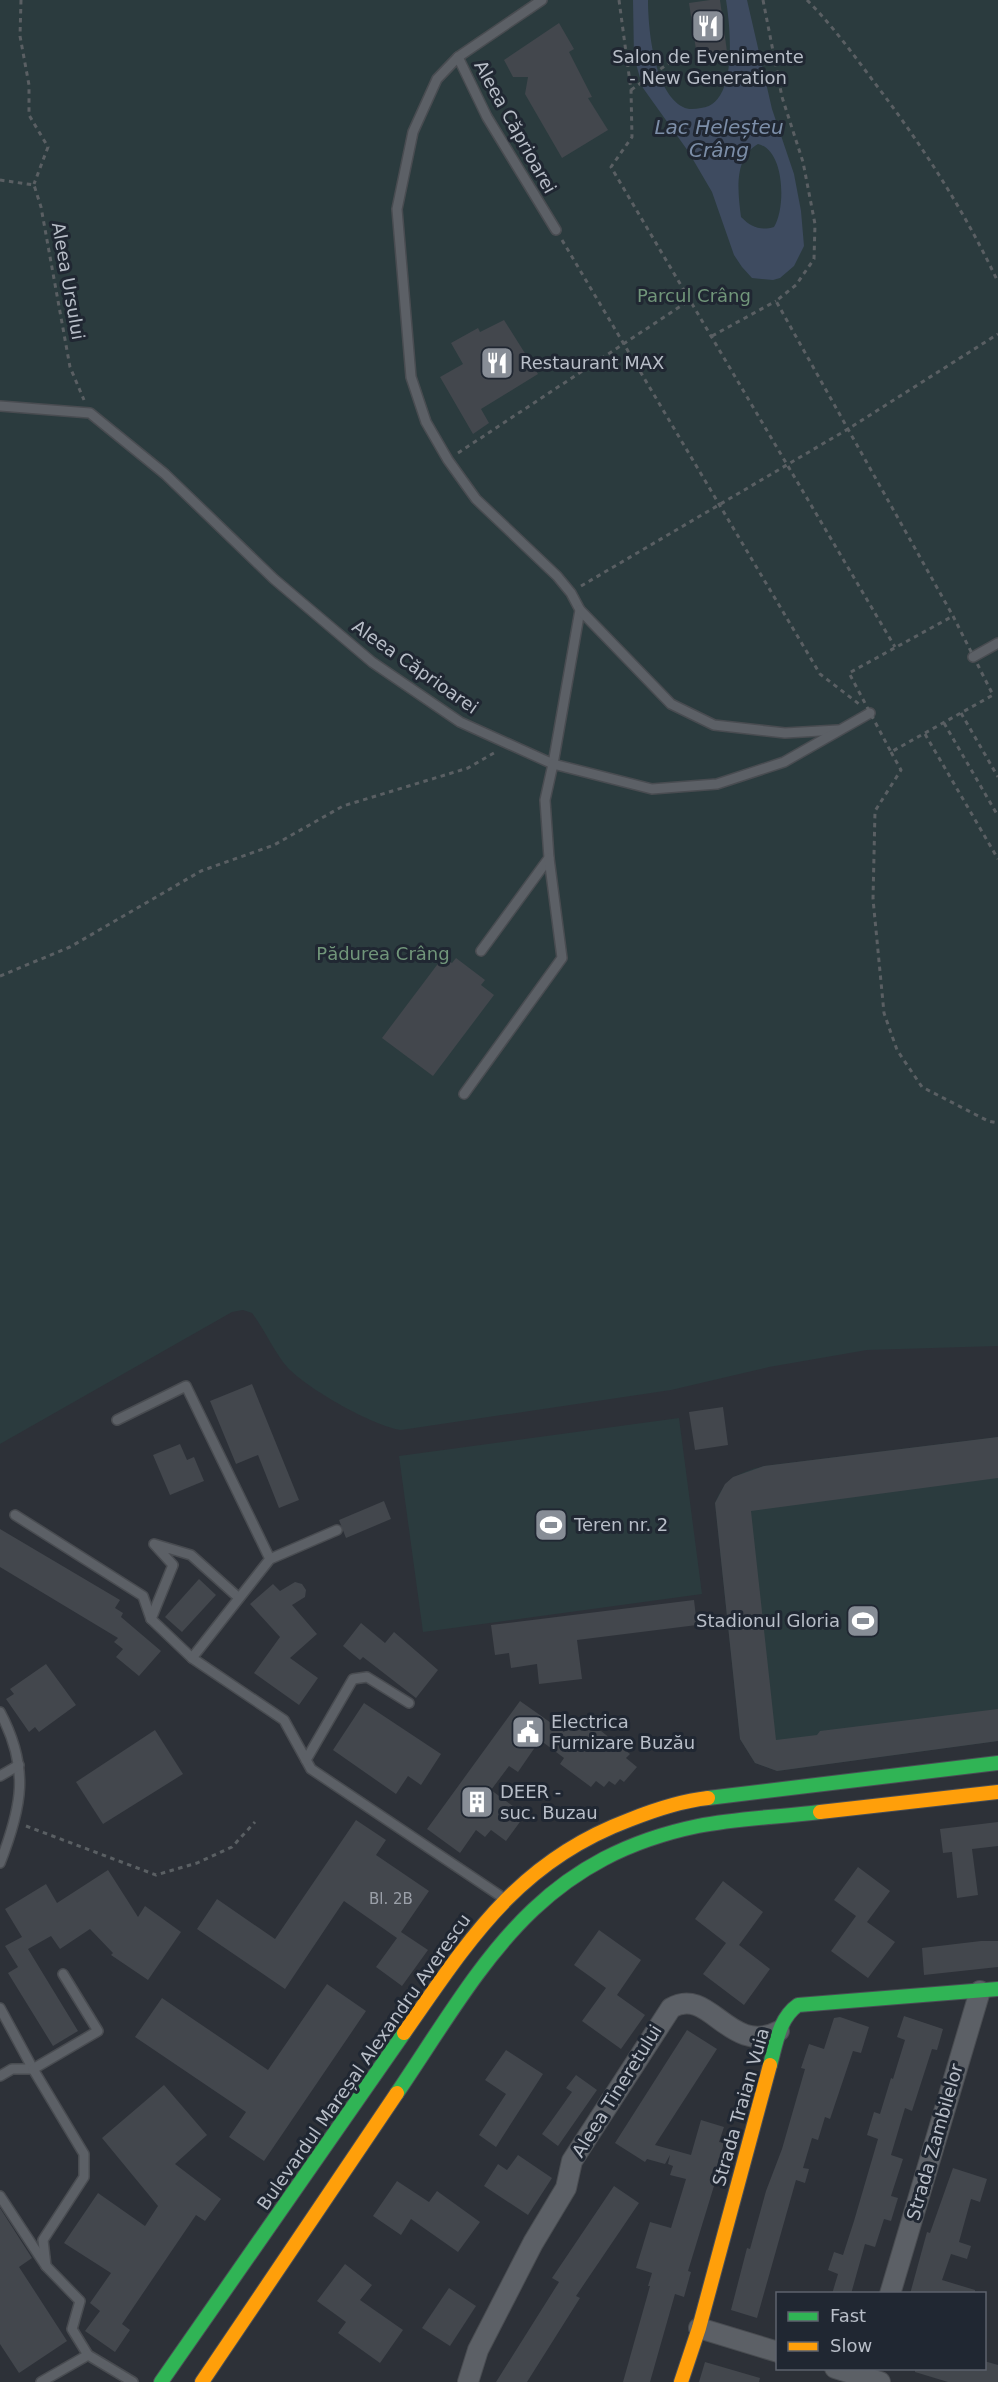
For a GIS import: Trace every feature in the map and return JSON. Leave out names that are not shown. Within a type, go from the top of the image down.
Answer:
[{"type":"main road","name":"Bulevardul Mareșal Alexandru Averescu","points":[[202,2382],[484,1963],[516,1906],[519,1885],[598,1832],[661,1808],[691,1800],[998,1763]]},
{"type":"main road","name":"Bulevardul Mareșal Alexandru Averescu","points":[[161,2382],[400,2035],[465,1946],[516,1906],[560,1888],[611,1855],[669,1833],[699,1826],[998,1792]]},
{"type":"main road","name":"Strada Traian Vuia","points":[[681,2382],[699,2328],[779,2031],[789,2011],[798,2005],[989,1990]]},
{"type":"main road","points":[[400,2035],[424,2053]]},
{"type":"street","name":"Strada Zambilelor","points":[[891,2292],[989,1990]]},
{"type":"street","name":"Aleea Tineretului","points":[[468,2382],[478,2350],[533,2243],[566,2188],[572,2161],[671,2008],[681,2002],[695,2004],[749,2038],[768,2036],[779,2031]]},
{"type":"street","points":[[699,2328],[776,2352]]},
{"type":"street","points":[[844,2370],[871,2376]]},
{"type":"lane","points":[[458,57],[528,7],[542,0]]},
{"type":"lane","name":"Aleea Căprioarei","points":[[556,230],[487,117],[458,57],[437,79],[413,132],[397,209],[411,377],[426,422],[448,460],[476,499],[571,592],[580,610],[671,704],[714,725],[785,733],[840,730]]},
{"type":"lane","points":[[0,406],[90,413]]},
{"type":"lane","name":"Aleea Căprioarei","points":[[90,413],[165,474],[274,579],[372,662],[460,722],[553,764],[652,789],[717,784],[784,762],[870,713]]},
{"type":"lane","points":[[464,1094],[562,958],[549,858],[545,800],[580,610]]},
{"type":"lane","points":[[973,657],[998,643]]},
{"type":"lane","points":[[481,951],[549,858]]},
{"type":"lane","points":[[117,1420],[186,1386],[270,1559]]},
{"type":"lane","points":[[15,1515],[143,1596],[162,1597]]},
{"type":"lane","points":[[192,1658],[270,1559],[337,1530]]},
{"type":"lane","points":[[173,1565],[154,1544],[191,1555],[239,1598]]},
{"type":"lane","points":[[151,1618],[162,1597],[173,1565],[191,1555]]},
{"type":"lane","points":[[143,1596],[151,1618],[192,1658],[284,1720],[311,1769],[516,1906]]},
{"type":"lane","points":[[306,1760],[353,1679],[366,1677],[409,1703]]},
{"type":"lane","points":[[0,1712],[8,1727],[19,1765],[21,1786],[16,1823],[0,1863]]},
{"type":"lane","points":[[0,1776],[19,1765]]},
{"type":"lane","points":[[0,2076],[12,2069],[33,2069],[98,2031],[63,1974]]},
{"type":"lane","points":[[0,2008],[33,2069],[84,2154],[84,2177],[43,2240],[46,2266]]},
{"type":"lane","points":[[0,2196],[46,2266],[80,2301],[72,2329],[88,2355],[133,2382]]},
{"type":"lane","points":[[41,2382],[88,2355]]},
{"type":"path","points":[[0,180],[34,185],[48,147],[29,115],[29,85],[20,36],[21,0]]},
{"type":"path","points":[[619,0],[631,90],[632,137],[611,167],[895,647]]},
{"type":"path","points":[[712,336],[776,301],[796,285],[814,260],[815,224],[803,162],[782,97],[763,0]]},
{"type":"path","points":[[807,0],[854,55],[921,143],[976,235],[998,282]]},
{"type":"path","points":[[631,90],[676,58]]},
{"type":"path","name":"Aleea Ursului","points":[[34,185],[41,207],[70,367],[90,413]]},
{"type":"path","points":[[556,230],[820,674],[870,713]]},
{"type":"path","points":[[448,460],[690,300]]},
{"type":"path","points":[[776,301],[954,616],[993,695],[891,752]]},
{"type":"path","points":[[571,592],[848,429],[998,334]]},
{"type":"path","points":[[954,616],[849,673],[901,770],[875,811],[873,898],[884,1013],[897,1050],[922,1087],[988,1121],[998,1123]]},
{"type":"path","points":[[961,713],[998,777]]},
{"type":"path","points":[[944,723],[998,816]]},
{"type":"path","points":[[925,734],[998,859]]},
{"type":"path","points":[[0,976],[70,948],[201,871],[274,845],[343,806],[468,768],[509,744]]},
{"type":"path","points":[[16,1823],[156,1875],[197,1863],[232,1847],[255,1822]]},
{"type":"green space","name":"Pădurea Crâng","points":[[0,0],[998,0],[998,1346],[867,1350],[769,1367],[671,1390],[401,1430],[374,1422],[358,1414],[297,1377],[283,1362],[252,1313],[243,1310],[232,1312],[0,1444]]},
{"type":"green space","name":"Teren nr. 2","points":[[679,1418],[702,1594],[423,1632],[399,1456]]},
{"type":"green space","name":"Stadionul Gloria","points":[[998,1437],[998,1741],[777,1771],[755,1763],[740,1739],[715,1503],[723,1488],[740,1474],[764,1466]]},
{"type":"water","name":"Lac Heleșteu Crâng","points":[[633,0],[648,0],[651,43],[665,88],[673,99],[685,108],[701,108],[713,103],[722,93],[727,79],[730,44],[726,0],[747,0],[772,109],[794,174],[801,211],[804,246],[794,266],[780,278],[773,280],[752,278],[734,255],[712,192],[688,151],[643,88],[634,57]],"holes":[[[758,144],[774,157],[778,168],[781,194],[778,218],[774,227],[764,229],[752,226],[741,217],[738,187],[741,167],[750,150]]]},
{"type":"building","points":[[720,0],[728,59],[698,63],[689,3]]},
{"type":"building","points":[[559,23],[574,49],[569,52],[592,97],[588,98],[608,130],[562,158],[525,94],[528,77],[513,77],[504,60]]},
{"type":"building","points":[[504,320],[538,374],[481,409],[489,423],[473,434],[440,377],[463,364],[451,343],[478,328],[480,332]]},
{"type":"building","points":[[443,957],[452,963],[456,958],[485,980],[481,985],[494,995],[433,1076],[382,1038]]},
{"type":"building","points":[[252,1384],[299,1500],[279,1508],[258,1455],[236,1464],[210,1401]]},
{"type":"building","points":[[723,1407],[728,1445],[695,1450],[689,1412]]},
{"type":"building","points":[[998,1437],[998,1478],[751,1511],[776,1740],[817,1735],[820,1731],[998,1709],[998,1741],[777,1771],[755,1763],[740,1739],[715,1503],[725,1484],[733,1477],[764,1466]]},
{"type":"building","points":[[180,1444],[187,1460],[194,1457],[204,1481],[170,1495],[153,1455]]},
{"type":"building","points":[[384,1501],[391,1519],[346,1538],[339,1520]]},
{"type":"building","points":[[0,1529],[120,1600],[115,1608],[123,1613],[121,1617],[161,1651],[139,1676],[116,1657],[123,1649],[114,1642],[118,1638],[0,1567]]},
{"type":"building","points":[[199,1579],[216,1595],[182,1632],[165,1617]]},
{"type":"building","points":[[295,1582],[302,1584],[306,1590],[305,1597],[292,1605],[317,1634],[290,1658],[318,1678],[299,1705],[254,1673],[280,1637],[250,1604],[273,1584],[280,1591]]},
{"type":"building","points":[[694,1600],[697,1625],[577,1640],[582,1679],[539,1684],[537,1664],[511,1668],[509,1653],[495,1655],[491,1625]]},
{"type":"building","points":[[361,1623],[385,1643],[394,1632],[438,1670],[416,1698],[363,1657],[360,1660],[343,1646]]},
{"type":"building","points":[[46,1664],[76,1705],[39,1732],[35,1727],[29,1732],[6,1699],[14,1694],[10,1689]]},
{"type":"building","points":[[520,1701],[564,1732],[574,1718],[582,1724],[586,1719],[630,1754],[626,1758],[637,1767],[624,1782],[620,1779],[615,1785],[609,1781],[604,1787],[596,1781],[591,1787],[560,1764],[564,1758],[540,1740],[518,1772],[509,1766],[491,1790],[525,1815],[506,1841],[491,1830],[485,1837],[476,1830],[460,1853],[427,1829]]},
{"type":"building","points":[[364,1703],[441,1754],[421,1785],[408,1776],[396,1794],[333,1750]]},
{"type":"building","points":[[155,1730],[183,1774],[103,1824],[76,1782]]},
{"type":"building","points":[[356,1820],[386,1840],[376,1855],[429,1891],[401,1932],[428,1950],[402,1986],[376,1967],[397,1938],[344,1901],[285,1989],[197,1929],[217,1899],[275,1939]]},
{"type":"building","points":[[998,1822],[998,1846],[972,1849],[978,1895],[957,1898],[952,1852],[943,1853],[940,1829]]},
{"type":"building","points":[[858,1867],[890,1891],[867,1922],[895,1942],[868,1978],[831,1951],[856,1916],[834,1900]]},
{"type":"building","points":[[108,1870],[138,1917],[145,1906],[181,1932],[148,1980],[111,1955],[113,1953],[90,1929],[60,1949],[51,1936],[28,1949],[78,2031],[53,2046],[8,1973],[18,1967],[5,1946],[22,1937],[5,1909],[46,1884],[57,1903]]},
{"type":"building","points":[[723,1881],[763,1912],[739,1945],[770,1969],[744,2005],[703,1974],[726,1943],[695,1919]]},
{"type":"building","points":[[599,1930],[641,1960],[617,1995],[645,2015],[621,2049],[582,2021],[606,1988],[574,1965]]},
{"type":"building","points":[[998,1941],[998,1967],[924,1975],[922,1948]]},
{"type":"building","points":[[327,1984],[366,2011],[264,2161],[229,2137],[246,2112],[135,2037],[162,1998],[268,2070]]},
{"type":"building","points":[[904,2016],[943,2029],[937,2050],[932,2049],[912,2111],[905,2108],[891,2155],[903,2159],[891,2196],[898,2198],[891,2221],[884,2219],[875,2247],[865,2244],[852,2292],[833,2292],[838,2274],[828,2270],[834,2252],[843,2255],[854,2221],[878,2139],[867,2135],[874,2112],[880,2114],[905,2040],[897,2037]]},
{"type":"building","points":[[840,2017],[869,2027],[861,2053],[853,2051],[830,2119],[825,2117],[818,2140],[812,2138],[803,2168],[809,2169],[805,2183],[796,2180],[757,2318],[731,2310],[747,2248],[750,2249],[766,2191],[782,2149],[805,2069],[801,2068],[809,2044],[824,2049],[834,2018]]},
{"type":"building","points":[[687,2030],[717,2049],[655,2145],[691,2155],[701,2120],[724,2127],[719,2142],[724,2143],[718,2163],[721,2163],[688,2271],[691,2272],[684,2297],[675,2294],[650,2382],[623,2382],[650,2286],[648,2286],[652,2273],[636,2268],[650,2222],[671,2228],[686,2179],[670,2175],[673,2166],[668,2164],[670,2155],[665,2164],[647,2159],[645,2162],[615,2143]]},
{"type":"building","points":[[506,2050],[543,2074],[496,2147],[479,2135],[506,2094],[485,2080]]},
{"type":"building","points":[[576,2075],[597,2090],[558,2146],[542,2134],[572,2092],[566,2088]]},
{"type":"building","points":[[164,2085],[207,2135],[175,2164],[221,2199],[205,2221],[196,2215],[122,2324],[130,2330],[115,2352],[85,2331],[100,2311],[90,2303],[111,2273],[64,2243],[98,2193],[145,2226],[158,2206],[102,2138]]},
{"type":"building","points":[[518,2155],[552,2178],[528,2215],[484,2186],[498,2164],[507,2170]]},
{"type":"building","points":[[953,2168],[987,2179],[980,2202],[971,2199],[959,2242],[971,2246],[967,2259],[951,2254],[942,2280],[975,2290],[975,2292],[911,2292],[927,2232],[930,2233]]},
{"type":"building","points":[[397,2181],[429,2202],[437,2191],[480,2222],[458,2252],[411,2219],[401,2235],[373,2216]]},
{"type":"building","points":[[614,2186],[639,2203],[576,2296],[580,2298],[527,2382],[496,2382],[559,2282],[552,2278]]},
{"type":"building","points":[[0,2208],[32,2258],[19,2267],[67,2341],[19,2373],[0,2344]]},
{"type":"building","points":[[345,2264],[372,2285],[360,2300],[403,2330],[380,2363],[338,2333],[346,2322],[317,2301]]},
{"type":"building","points":[[449,2288],[476,2306],[450,2346],[422,2328]]},
{"type":"building","points":[[705,2362],[760,2378],[759,2382],[699,2382]]},
{"type":"building","points":[[986,2362],[998,2365],[998,2382],[948,2382],[915,2372],[915,2370],[986,2370]]},
{"type":"traffic: fast","points":[[708,1798],[998,1763]]},
{"type":"traffic: fast","points":[[397,2093],[486,1962],[518,1925],[553,1892],[594,1864],[641,1842],[698,1826],[820,1812]]},
{"type":"traffic: fast","points":[[770,2065],[782,2024],[798,2005],[998,1989]]},
{"type":"traffic: fast","points":[[161,2382],[404,2033]]},
{"type":"traffic: slow","points":[[820,1812],[998,1792]]},
{"type":"traffic: slow","points":[[404,2033],[474,1936],[526,1881],[556,1858],[590,1837],[667,1806],[708,1798]]},
{"type":"traffic: slow","points":[[681,2382],[699,2328],[770,2065]]},
{"type":"traffic: slow","points":[[202,2382],[397,2093]]},
{"type":"place","name":"Salon de Evenimente - New Generation","points":[[708,26]]},
{"type":"place","name":"Restaurant MAX","points":[[497,363]]},
{"type":"place","name":"Teren nr. 2","points":[[551,1525]]},
{"type":"place","name":"Stadionul Gloria","points":[[863,1621]]},
{"type":"place","name":"Electrica Furnizare Buzău","points":[[528,1732]]},
{"type":"place","name":"DEER - suc. Buzau","points":[[477,1802]]},
{"type":"park label","name":"Parcul Crâng","points":[[694,296]]}]
